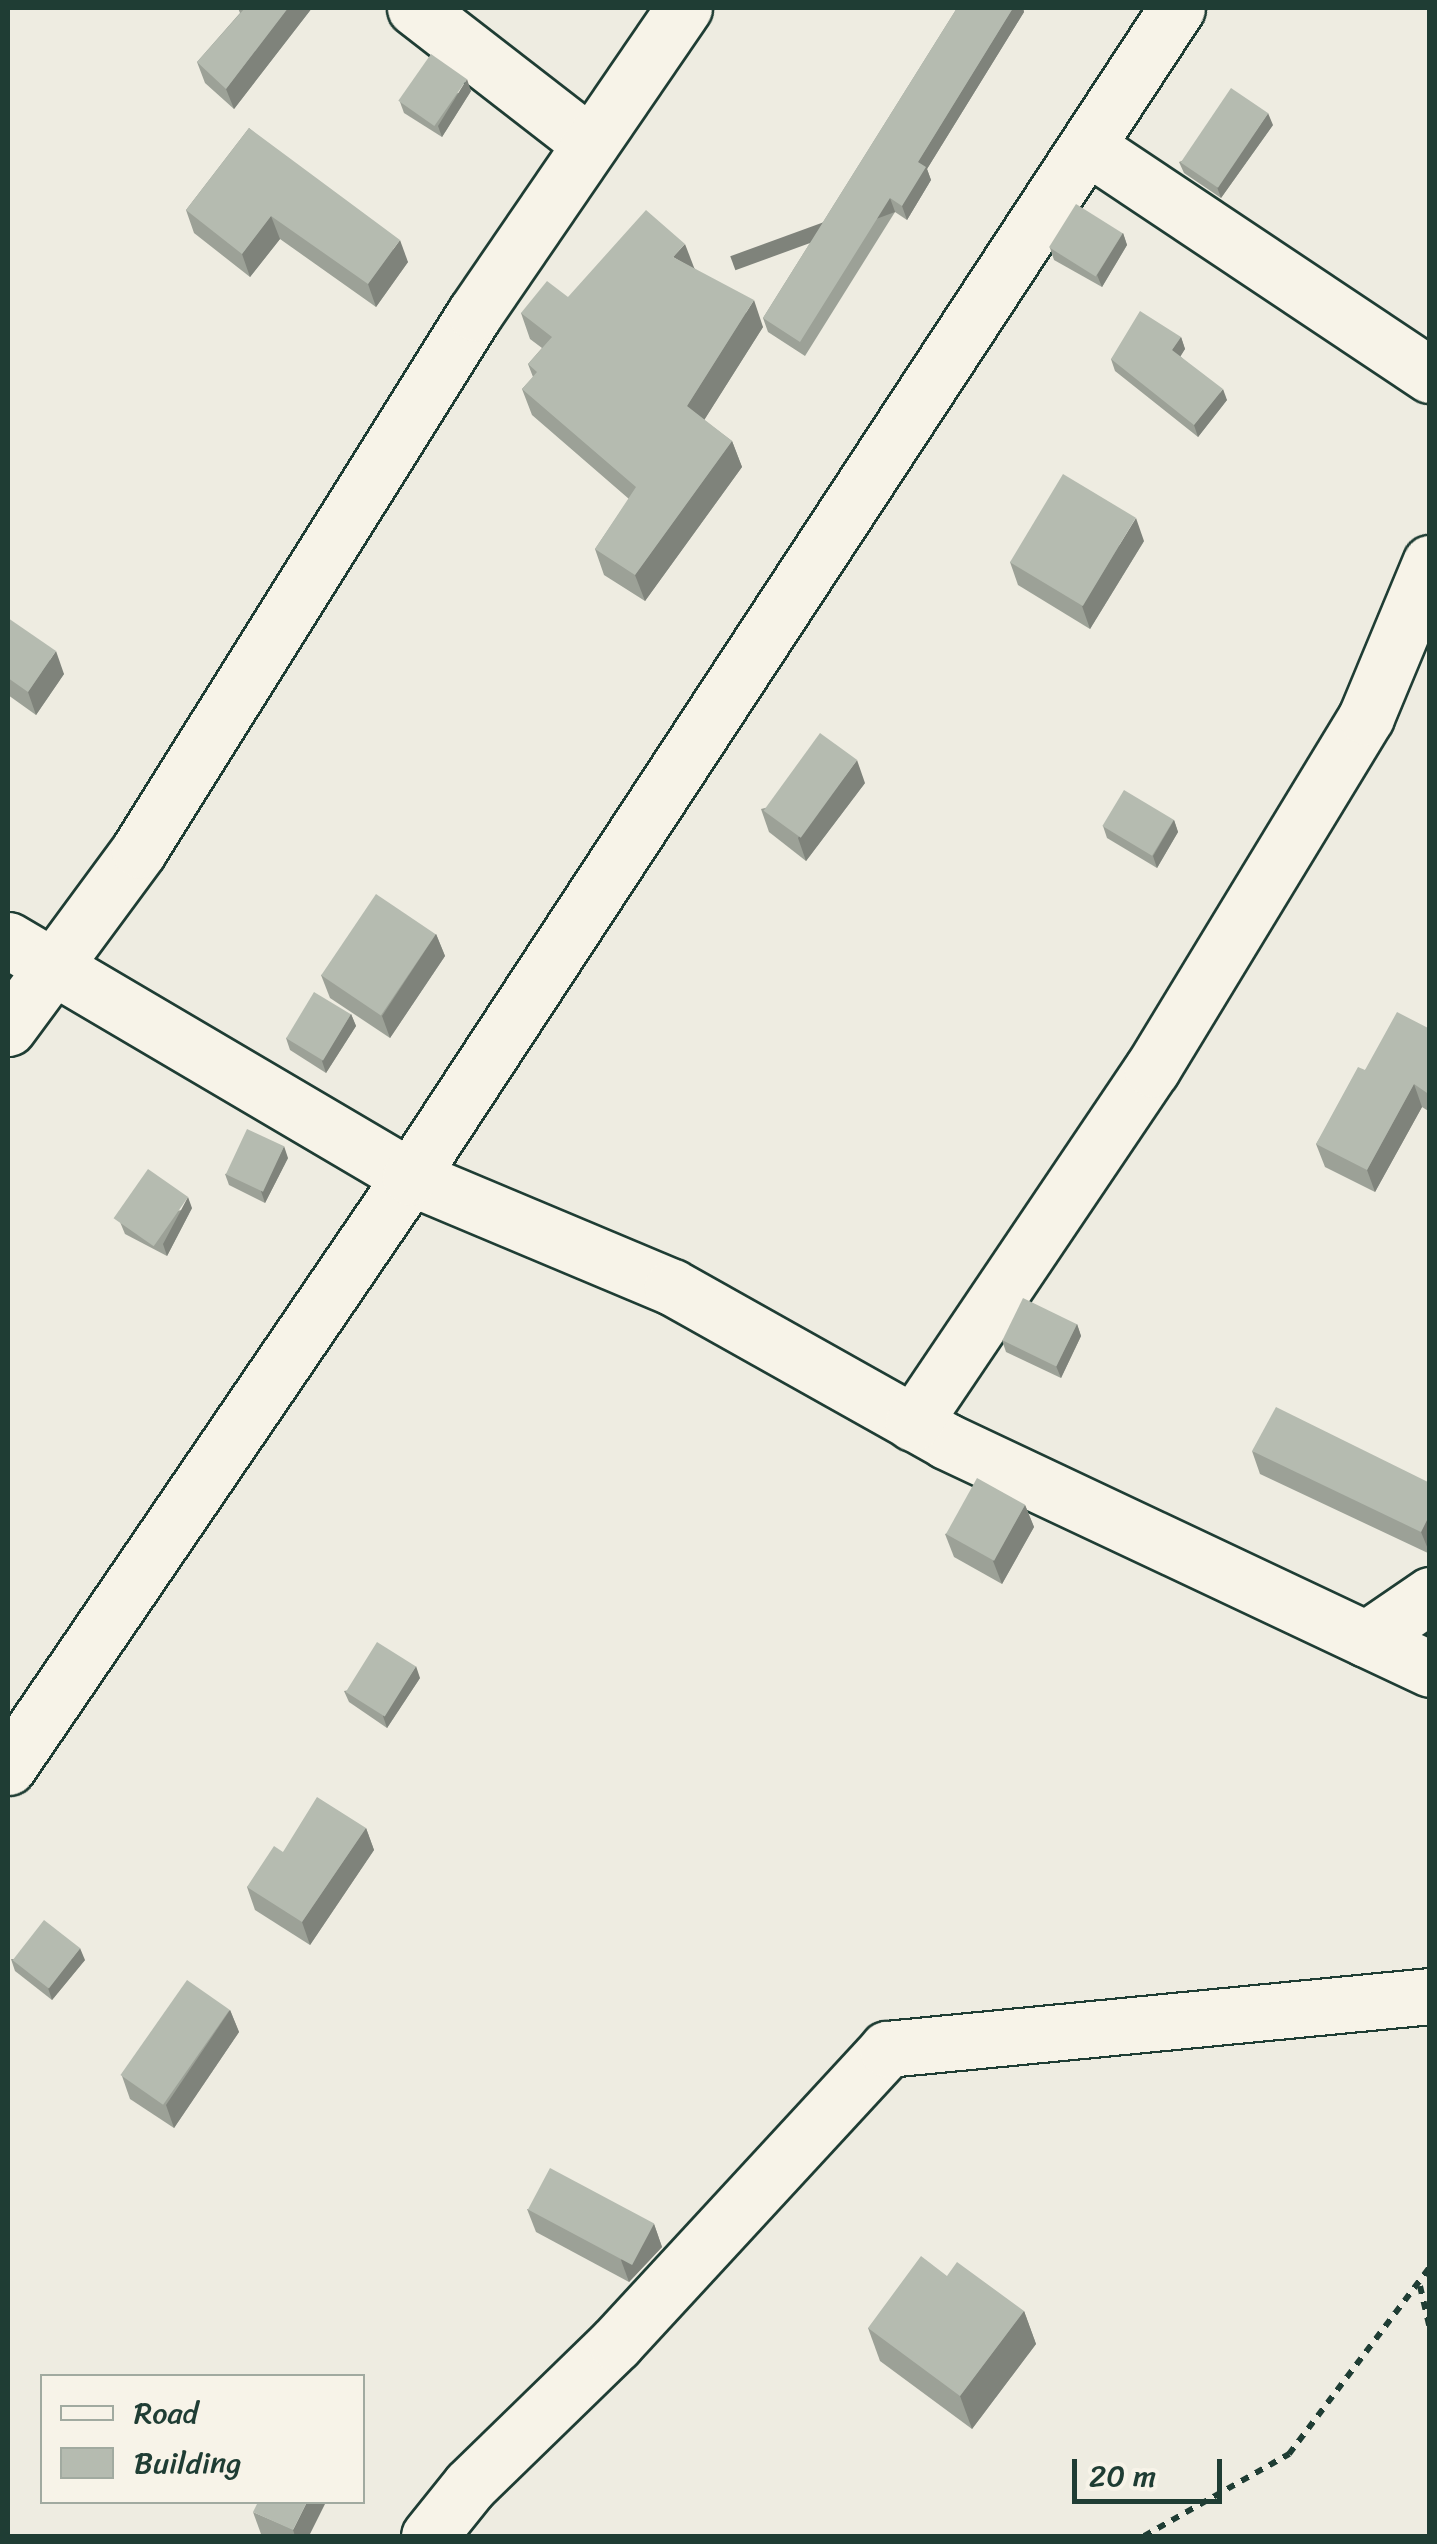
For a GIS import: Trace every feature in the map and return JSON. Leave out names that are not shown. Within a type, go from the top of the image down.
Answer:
[{"type":"street","points":[[415,8],[588,142]]},
{"type":"street","points":[[8,1028],[28,952],[139,850],[588,142],[684,8]]},
{"type":"street","points":[[8,1767],[410,1177],[1178,8]]},
{"type":"street","points":[[1088,146],[1430,376]]},
{"type":"street","points":[[913,1423],[1152,1069],[1366,717],[1430,563]]},
{"type":"street","points":[[28,952],[410,1177],[672,1286],[913,1423],[1430,1669]]},
{"type":"street","points":[[1366,1639],[1430,1595]]},
{"type":"street","points":[[429,2536],[470,2485],[616,2343],[887,2050],[1430,1996]]},
{"type":"path","points":[[1144,2536],[1289,2454],[1430,2267]]},
{"type":"path","points":[[1420,2285],[1430,2329]]},
{"type":"building","points":[[245,8],[288,8],[226,89],[197,62]]},
{"type":"building","points":[[957,8],[1013,8],[918,162],[926,167],[902,206],[890,198],[800,342],[763,318]]},
{"type":"building","points":[[431,54],[467,79],[434,126],[398,101]]},
{"type":"building","points":[[1231,88],[1268,113],[1218,188],[1181,163]]},
{"type":"building","points":[[249,128],[400,240],[368,284],[271,216],[242,254],[186,210]]},
{"type":"building","points":[[1076,204],[1123,233],[1096,276],[1049,247]]},
{"type":"building","points":[[646,210],[685,244],[673,257],[754,300],[687,406],[732,441],[635,575],[595,549],[636,487],[522,389],[537,372],[528,364],[552,337],[521,313],[547,281],[568,297]]},
{"type":"building","points":[[1140,311],[1181,337],[1172,350],[1223,389],[1194,425],[1111,359]]},
{"type":"building","points":[[1063,474],[1136,518],[1083,606],[1010,562]]},
{"type":"building","points":[[8,618],[56,651],[28,692],[8,678]]},
{"type":"building","points":[[820,733],[857,760],[801,838],[764,811]]},
{"type":"building","points":[[1124,790],[1174,820],[1152,856],[1102,826]]},
{"type":"building","points":[[376,894],[436,934],[381,1016],[321,975]]},
{"type":"building","points":[[314,992],[351,1014],[323,1060],[286,1038]]},
{"type":"building","points":[[1397,1012],[1430,1029],[1430,1095],[1414,1084],[1367,1170],[1316,1144],[1358,1067],[1365,1070]]},
{"type":"building","points":[[247,1129],[284,1146],[263,1192],[226,1174]]},
{"type":"building","points":[[148,1169],[188,1197],[154,1246],[114,1218]]},
{"type":"building","points":[[1023,1298],[1077,1324],[1056,1367],[1002,1340]]},
{"type":"building","points":[[1276,1407],[1430,1483],[1430,1514],[1421,1532],[1252,1451]]},
{"type":"building","points":[[977,1478],[1025,1505],[994,1561],[946,1534]]},
{"type":"building","points":[[377,1642],[416,1666],[385,1716],[346,1692]]},
{"type":"building","points":[[317,1797],[366,1828],[302,1922],[247,1887],[274,1846],[283,1852]]},
{"type":"building","points":[[44,1920],[80,1948],[49,1989],[13,1960]]},
{"type":"building","points":[[187,1980],[230,2010],[163,2105],[120,2075]]},
{"type":"building","points":[[550,2168],[654,2223],[632,2265],[528,2209]]},
{"type":"building","points":[[921,2256],[947,2276],[957,2262],[1024,2311],[960,2396],[868,2328]]},
{"type":"building","points":[[257,2504],[306,2504],[293,2530],[253,2512]]}]
